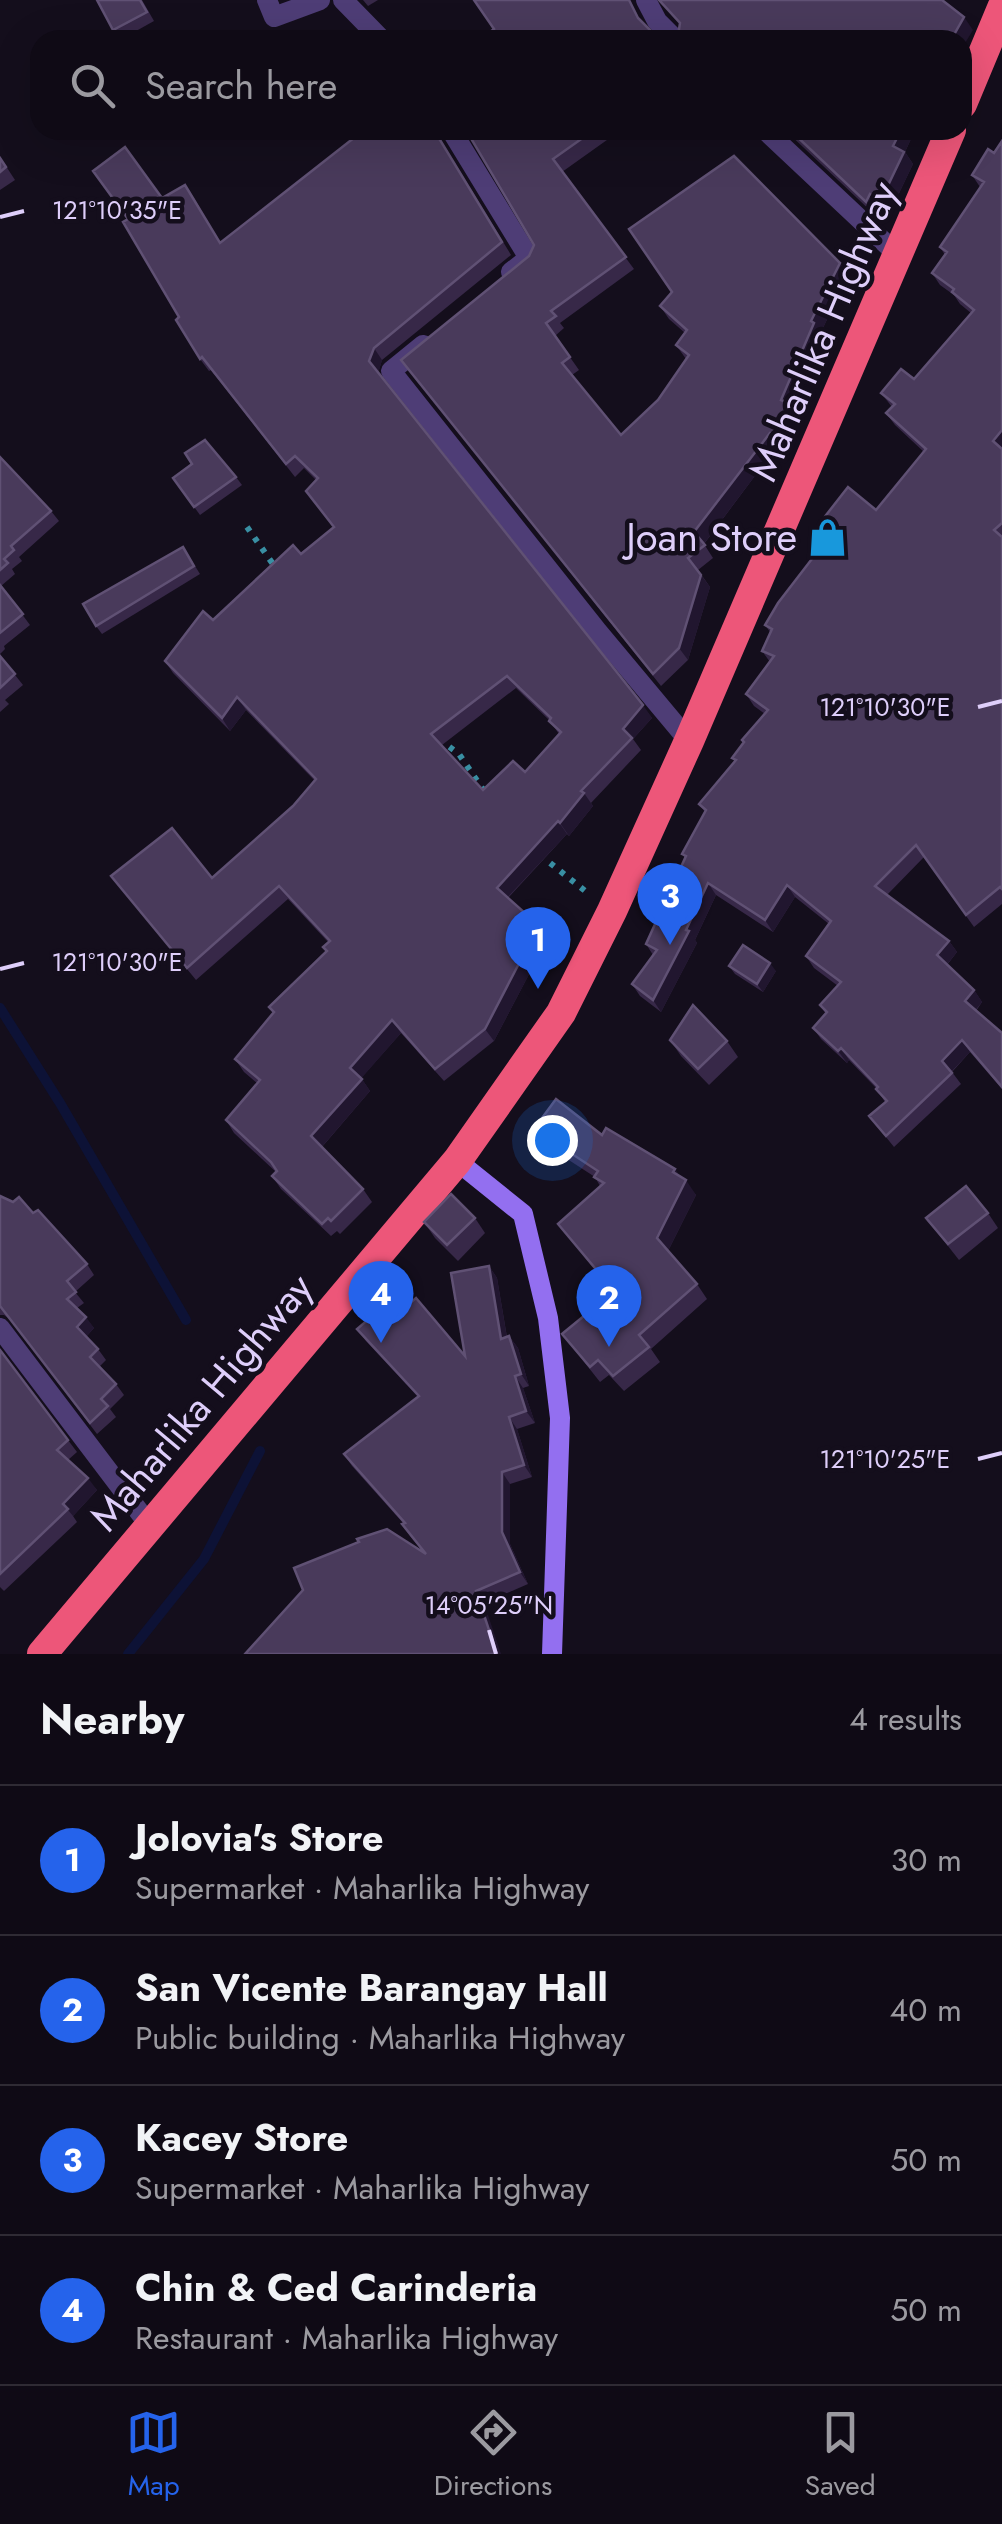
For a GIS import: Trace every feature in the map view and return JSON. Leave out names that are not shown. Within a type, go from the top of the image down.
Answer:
[{"type":"highway","points":[[972,80],[1002,8]]},
{"type":"highway","name":"Maharlika Highway","points":[[42,1654],[457,1161],[561,1013],[689,741],[947,140]]},
{"type":"street","points":[[267,0],[274,17],[320,0]]},
{"type":"street","points":[[343,0],[372,30]]},
{"type":"street","points":[[646,0],[666,30]]},
{"type":"street","points":[[457,140],[529,258],[498,283]]},
{"type":"street","points":[[775,140],[899,256]]},
{"type":"street","points":[[437,333],[391,371],[689,741]]},
{"type":"street","points":[[457,1161],[523,1214],[548,1318],[560,1418],[552,1654]]},
{"type":"street","points":[[0,1328],[150,1526]]},
{"type":"path","points":[[247,527],[281,575]]},
{"type":"path","points":[[428,730],[459,754],[492,803]]},
{"type":"path","points":[[538,853],[612,911]]},
{"type":"building","points":[[97,0],[140,0],[147,12],[113,30]]},
{"type":"building","points":[[474,0],[629,0],[650,30],[493,30]]},
{"type":"building","points":[[659,0],[942,0],[964,17],[957,30],[679,30],[680,23]]},
{"type":"building","points":[[351,140],[440,140],[502,242],[374,348],[369,361],[643,705],[623,729],[632,738],[581,791],[584,793],[560,823],[497,888],[535,922],[518,940],[527,948],[485,1029],[435,1069],[392,1020],[350,1068],[362,1079],[311,1136],[363,1189],[331,1221],[328,1218],[322,1224],[272,1176],[277,1171],[271,1162],[226,1120],[260,1080],[235,1059],[274,1012],[269,1007],[327,951],[323,947],[330,941],[279,886],[187,968],[111,876],[172,828],[212,878],[293,806],[316,779],[237,697],[222,718],[165,661],[203,611],[213,620],[293,545],[301,554],[334,527],[306,491],[318,478],[295,456],[286,464],[200,359],[123,222],[128,219],[93,171],[125,147],[162,198],[185,185],[220,243]],"holes":[[[507,676],[551,718],[549,721],[561,732],[525,772],[513,761],[483,790],[431,734]]]},
{"type":"building","points":[[472,140],[580,140],[553,159],[626,257],[551,311],[556,316],[546,323],[570,357],[562,363],[621,435],[658,400],[689,355],[676,345],[687,330],[660,306],[672,292],[629,229],[734,156],[840,263],[811,321],[814,323],[781,400],[788,403],[773,434],[694,532],[705,545],[688,558],[701,575],[679,648],[653,674],[401,360],[529,256],[534,245]]},
{"type":"building","points":[[801,140],[896,140],[893,146],[904,152],[881,200],[870,194],[866,202]]},
{"type":"building","points":[[1002,141],[1002,430],[993,441],[1002,449],[1002,523],[994,530],[1002,537],[1002,889],[966,915],[916,845],[875,886],[949,941],[937,955],[974,990],[965,1001],[1002,1033],[1002,1087],[962,1040],[942,1061],[952,1073],[886,1136],[869,1116],[887,1101],[878,1087],[841,1048],[838,1051],[813,1028],[827,1012],[820,1005],[841,982],[806,956],[831,921],[787,885],[765,920],[708,883],[686,930],[689,931],[653,1000],[632,984],[657,950],[646,944],[686,856],[682,854],[706,810],[699,804],[736,760],[732,758],[742,740],[768,710],[746,694],[774,656],[762,651],[772,629],[765,625],[835,529],[823,519],[848,487],[876,510],[926,449],[886,413],[895,404],[881,393],[901,369],[914,379],[974,310],[932,273],[947,252],[940,247],[984,182],[972,175],[988,149],[994,153]]},
{"type":"building","points":[[205,440],[236,477],[194,507],[173,478],[192,464],[185,453]]},
{"type":"building","points":[[0,457],[51,511],[11,546],[14,550],[4,559],[8,563],[0,570]]},
{"type":"building","points":[[183,547],[194,566],[96,626],[83,604]]},
{"type":"building","points":[[0,585],[23,614],[0,633]]},
{"type":"building","points":[[0,656],[15,674],[0,688]]},
{"type":"building","points":[[743,945],[770,963],[757,984],[729,966]]},
{"type":"building","points":[[693,1005],[727,1041],[698,1069],[670,1040]]},
{"type":"building","points":[[556,1099],[602,1135],[606,1128],[675,1169],[673,1172],[686,1180],[657,1238],[697,1284],[639,1335],[649,1347],[613,1376],[598,1360],[590,1367],[562,1334],[612,1293],[558,1224],[604,1183],[594,1177],[598,1171],[534,1129]]},
{"type":"building","points":[[966,1186],[988,1213],[948,1244],[926,1218]]},
{"type":"building","points":[[451,1194],[475,1218],[447,1245],[424,1222]]},
{"type":"building","points":[[0,1196],[13,1202],[19,1197],[33,1213],[38,1210],[87,1264],[67,1281],[76,1292],[67,1299],[86,1317],[77,1327],[98,1349],[90,1357],[116,1384],[101,1399],[108,1406],[90,1423],[0,1306]]},
{"type":"building","points":[[489,1266],[501,1339],[509,1336],[521,1374],[515,1376],[526,1411],[509,1417],[524,1465],[502,1472],[502,1532],[520,1572],[476,1591],[497,1654],[245,1654],[303,1590],[294,1568],[387,1529],[426,1554],[402,1524],[405,1523],[344,1454],[419,1396],[357,1329],[398,1294],[409,1304],[416,1298],[465,1356],[451,1273]]},
{"type":"building","points":[[0,1350],[68,1440],[57,1450],[88,1478],[63,1504],[68,1509],[0,1574]]},
{"type":"waterway","points":[[0,1008],[186,1320]]},
{"type":"waterway","points":[[128,1654],[204,1559],[260,1451]]},
{"type":"place","name":"Joan Store","points":[[827,537]]},
{"type":"place","name":"Kacey Store","points":[[670,945]]},
{"type":"place","name":"Jolovia's Store","points":[[538,989]]},
{"type":"place","name":"Chin & Ced Carinderia","points":[[381,1343]]},
{"type":"place","name":"San Vicente Barangay Hall","points":[[609,1347]]}]
